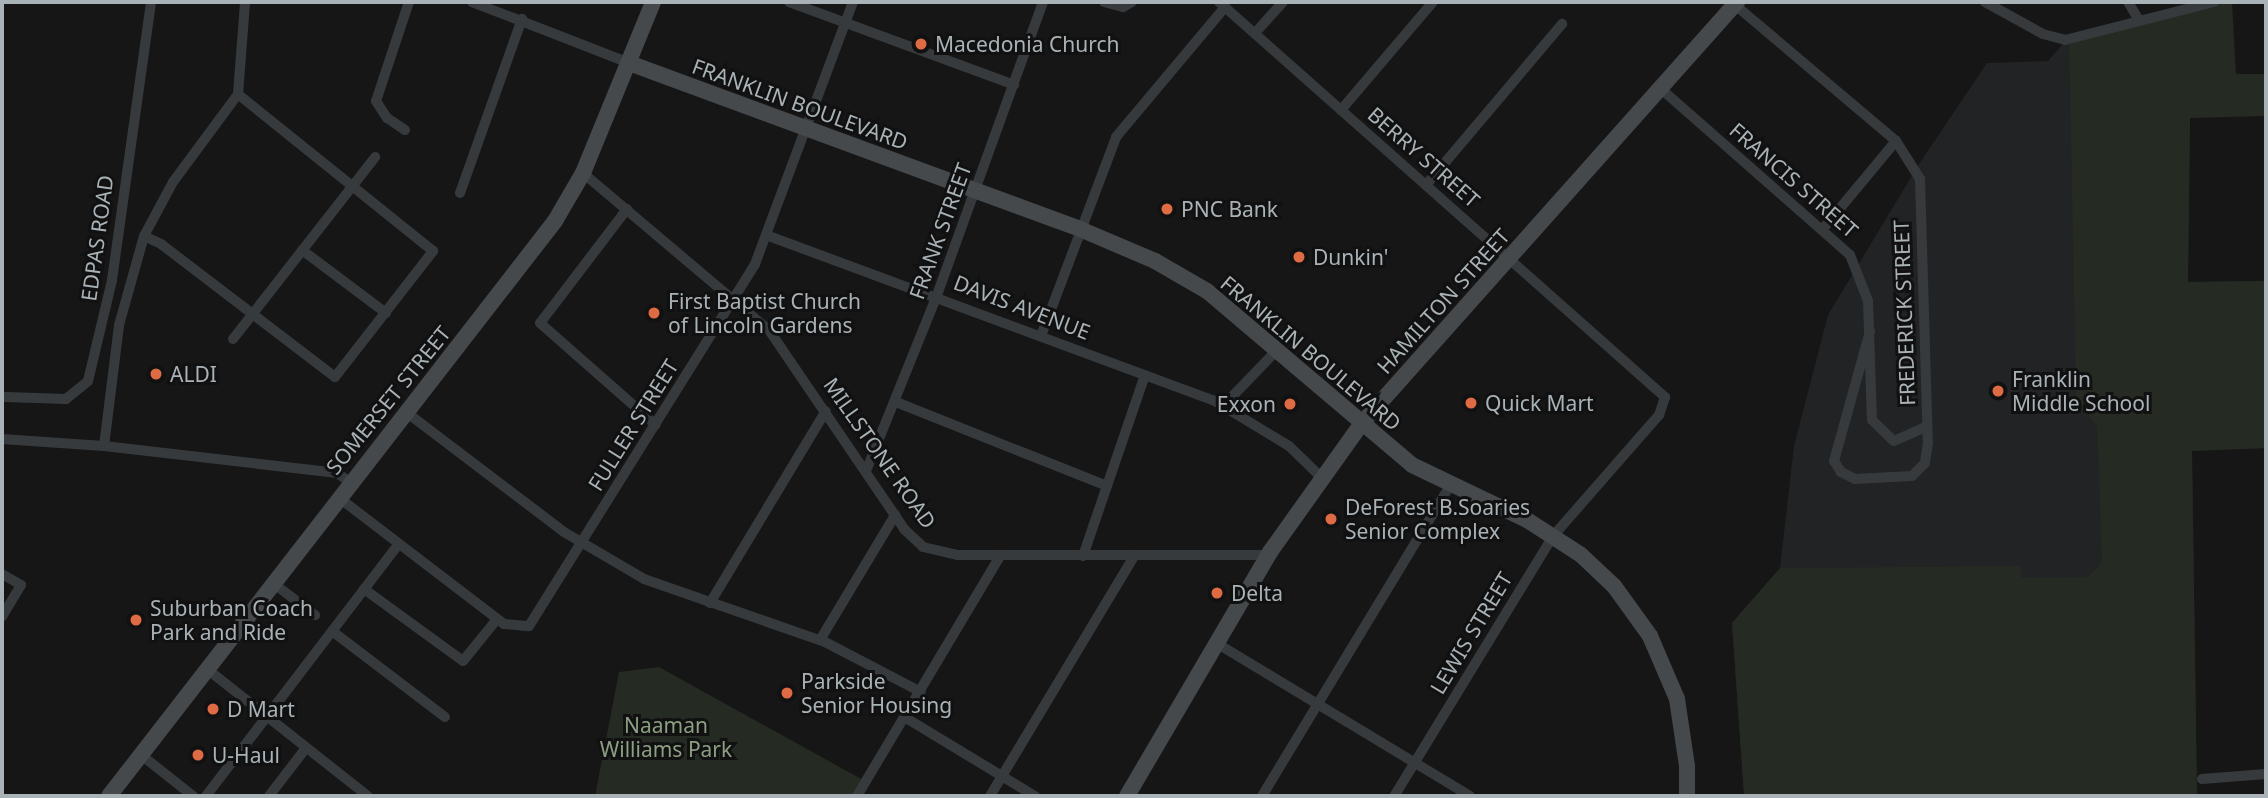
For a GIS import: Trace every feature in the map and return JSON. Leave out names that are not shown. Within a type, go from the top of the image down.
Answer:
[{"type":"main road","name":"SOMERSET STREET","points":[[108,796],[338,497],[532,253],[583,173],[653,2]]},
{"type":"main road","name":"HAMILTON STREET","points":[[1127,796],[1268,555],[1362,423],[1736,3]]},
{"type":"main road","name":"FRANKLIN BOULEVARD","points":[[629,64],[1080,229],[1155,261],[1206,291],[1278,349],[1412,465],[1450,486],[1527,520],[1553,536],[1614,586],[1650,636],[1677,699],[1687,766],[1687,796]]},
{"type":"street","name":"EDPAS ROAD","points":[[4,393],[66,399],[88,381],[99,350],[112,279],[151,2]]},
{"type":"street","points":[[104,446],[119,325],[144,236],[173,181],[238,94],[246,2]]},
{"type":"street","points":[[405,130],[387,118],[376,100],[409,2]]},
{"type":"street","points":[[472,2],[522,19],[629,64]]},
{"type":"street","points":[[789,2],[1014,85]]},
{"type":"street","name":"FULLER STREET","points":[[497,619],[525,628],[582,543],[735,300],[766,235],[853,2]]},
{"type":"street","name":"FRANK STREET","points":[[866,471],[937,295],[1043,2]]},
{"type":"street","points":[[1104,2],[1123,7],[1132,2]]},
{"type":"street","points":[[1255,33],[1283,2]]},
{"type":"street","points":[[1341,110],[1433,2]]},
{"type":"street","points":[[1985,2],[2043,34],[2065,40],[2214,2]]},
{"type":"street","points":[[2128,2],[2139,20]]},
{"type":"street","name":"FREDERICK STREET","points":[[1736,3],[1896,141],[1920,179],[1927,426],[1925,463],[1912,476],[1855,479],[1841,472],[1834,461],[1839,434],[1870,331]]},
{"type":"street","points":[[1041,336],[1080,229],[1124,123],[1222,4]]},
{"type":"street","name":"BERRY STREET","points":[[1222,4],[1665,397]]},
{"type":"street","points":[[460,193],[522,19]]},
{"type":"street","points":[[1426,185],[1562,24]]},
{"type":"street","name":"FRANCIS STREET","points":[[1660,88],[1822,230],[1855,263],[1866,292],[1870,331],[1872,420],[1894,441],[1927,426]]},
{"type":"street","points":[[144,236],[335,377],[433,251],[238,94]]},
{"type":"street","points":[[1822,230],[1896,141]]},
{"type":"street","points":[[233,339],[375,157]]},
{"type":"street","name":"MILLSTONE ROAD","points":[[583,173],[769,330],[827,411],[895,515],[922,547],[957,555],[1000,556],[1268,555]]},
{"type":"street","points":[[627,209],[540,324],[656,425]]},
{"type":"street","name":"DAVIS AVENUE","points":[[766,235],[937,295],[1224,405],[1289,446],[1321,477]]},
{"type":"street","points":[[302,250],[386,313]]},
{"type":"street","points":[[1224,405],[1278,349]]},
{"type":"street","points":[[1083,556],[1145,375]]},
{"type":"street","points":[[2,408],[4,393]]},
{"type":"street","name":"LEWIS STREET","points":[[1394,796],[1553,536],[1659,415],[1665,397]]},
{"type":"street","points":[[895,402],[1107,486]]},
{"type":"street","points":[[710,603],[827,411]]},
{"type":"street","points":[[406,412],[582,543],[644,579],[820,640],[921,692]]},
{"type":"street","points":[[2,439],[104,446],[337,473],[350,482]]},
{"type":"street","points":[[1262,796],[1450,486]]},
{"type":"street","points":[[338,497],[497,619],[463,661],[364,589]]},
{"type":"street","points":[[820,640],[895,515]]},
{"type":"street","points":[[206,796],[398,545]]},
{"type":"street","points":[[990,796],[1135,555]]},
{"type":"street","points":[[856,796],[906,718],[1000,556]]},
{"type":"street","points":[[2,574],[22,585],[2,617]]},
{"type":"street","points":[[273,583],[315,615]]},
{"type":"street","points":[[332,631],[445,717]]},
{"type":"street","points":[[1218,644],[1470,796]]},
{"type":"street","points":[[207,669],[368,796]]},
{"type":"street","points":[[906,718],[1035,796]]},
{"type":"street","points":[[269,796],[306,748]]},
{"type":"street","points":[[141,754],[193,796]]},
{"type":"street","points":[[2202,779],[2266,774]]},
{"type":"shaded area","points":[[2232,2],[2190,118],[2188,282],[2266,281],[2266,448],[2192,451],[2197,796],[1744,796],[1732,623],[1780,568],[1794,446],[1828,315],[1919,164],[1987,63],[2048,61],[2069,37]]},
{"type":"green space","points":[[2205,2],[2232,2],[2236,74],[2266,74],[2266,116],[2190,118],[2188,282],[2266,281],[2266,448],[2192,451],[2197,796],[1729,796],[1744,794],[1732,623],[1780,568],[2021,566],[2022,578],[2088,577],[2102,562],[2097,426],[2076,399],[2069,37]]},
{"type":"green space","name":"Naaman Williams Park","points":[[659,667],[863,780],[854,796],[595,796],[619,672]]},
{"type":"place","name":"Macedonia Church","points":[[921,44]]},
{"type":"place","name":"PNC Bank","points":[[1167,209]]},
{"type":"place","name":"Dunkin'","points":[[1299,257]]},
{"type":"place","name":"First Baptist Church of Lincoln Gardens","points":[[654,313]]},
{"type":"place","name":"ALDI","points":[[156,374]]},
{"type":"place","name":"Franklin Middle School","points":[[1998,391]]},
{"type":"place","name":"Quick Mart","points":[[1471,403]]},
{"type":"place","name":"Exxon","points":[[1290,404]]},
{"type":"place","name":"DeForest B.Soaries Senior Complex","points":[[1331,519]]},
{"type":"place","name":"Delta","points":[[1217,593]]},
{"type":"place","name":"Suburban Coach Park and Ride","points":[[136,620]]},
{"type":"place","name":"Parkside Senior Housing","points":[[787,693]]},
{"type":"place","name":"D Mart","points":[[213,709]]},
{"type":"place","name":"U-Haul","points":[[198,755]]}]
